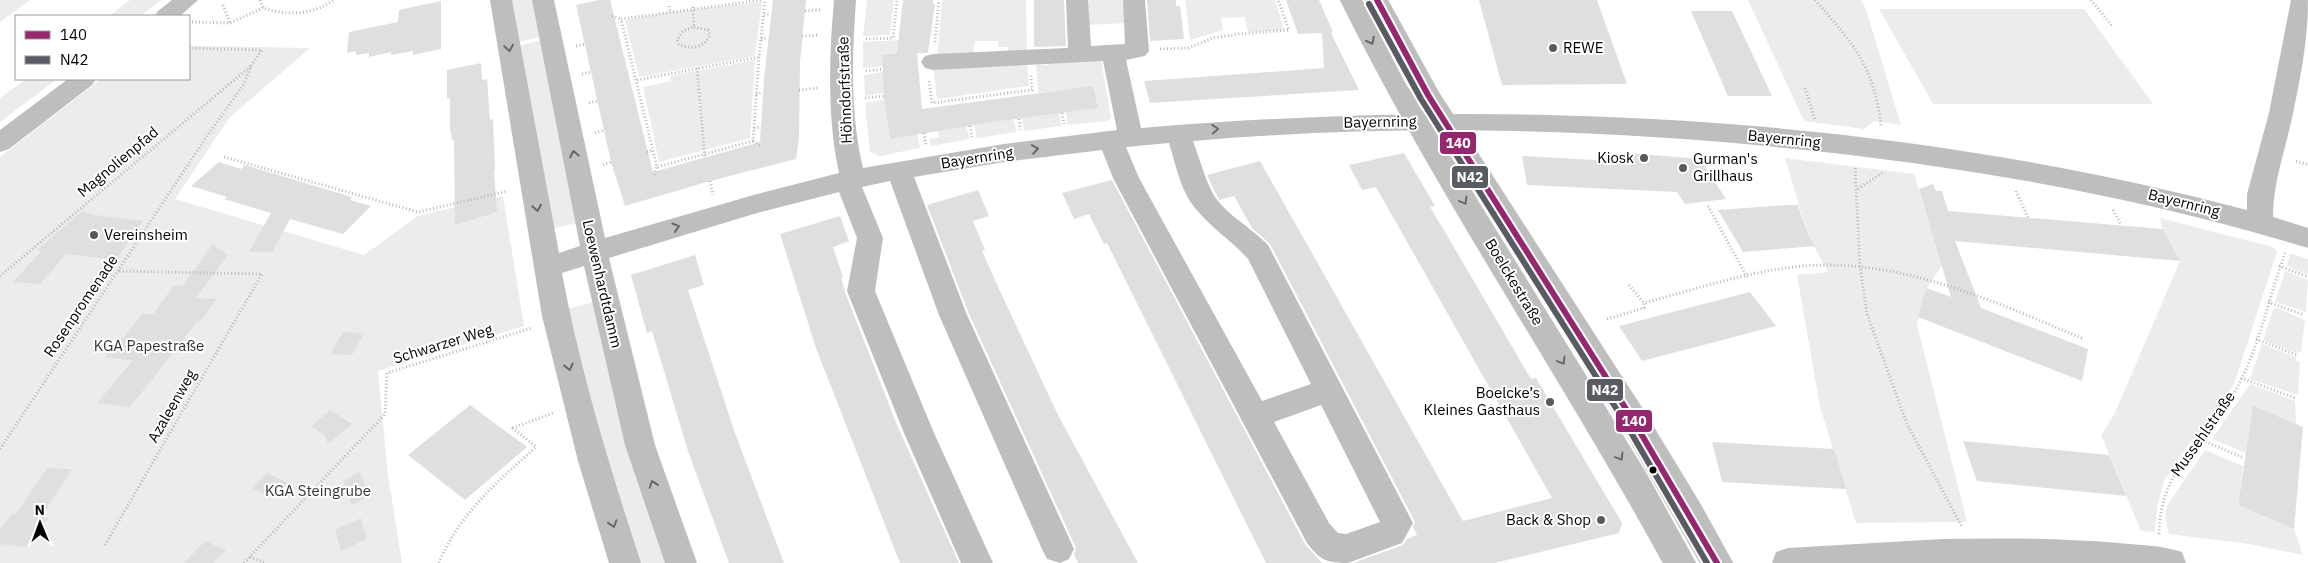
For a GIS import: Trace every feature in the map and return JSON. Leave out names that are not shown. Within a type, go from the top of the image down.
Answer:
[{"type":"street","points":[[501,0],[556,316],[593,461],[625,563]]},
{"type":"street","name":"Loewenhardtdamm","points":[[543,0],[594,252],[640,445],[681,563]]},
{"type":"street","points":[[1077,0],[1080,55]]},
{"type":"street","points":[[933,62],[1113,54],[1137,51],[1134,0]]},
{"type":"street","name":"Boelckestraße","points":[[1351,0],[1416,122],[1634,481],[1680,563]]},
{"type":"street","name":"Boelckestraße","points":[[1377,0],[1394,36],[1691,516],[1716,563]]},
{"type":"street","points":[[2260,223],[2260,194],[2281,113],[2302,0]]},
{"type":"street","name":"Höhndorfstraße","points":[[837,5],[842,51],[842,104],[846,155],[850,181],[870,238],[861,291],[919,433],[977,563]]},
{"type":"street","points":[[171,15],[189,11]]},
{"type":"street","points":[[1113,54],[1126,178],[1318,533],[1329,547],[1346,549],[1391,533],[1397,523],[1258,252],[1246,238],[1222,221],[1201,197],[1177,132]]},
{"type":"street","points":[[0,143],[83,80]]},
{"type":"street","name":"Bayernring","points":[[547,267],[722,213],[850,181],[1015,151],[1177,132],[1312,123],[1446,121],[1512,121],[1649,126],[1757,135],[1887,150],[2073,180],[2187,204],[2260,223],[2298,241]]},
{"type":"street","points":[[899,171],[936,274],[968,354],[1058,550]]},
{"type":"street","points":[[1254,416],[1330,390]]},
{"type":"street","points":[[1788,563],[1825,558],[1974,552],[2077,554],[2165,551]]},
{"type":"path","points":[[260,0],[263,8]]},
{"type":"path","points":[[189,11],[230,23],[263,8],[274,12],[293,14],[310,11],[334,0]]},
{"type":"path","points":[[612,16],[621,19],[719,2],[764,0],[753,141]]},
{"type":"path","points":[[858,39],[893,38],[897,0]]},
{"type":"path","points":[[939,0],[933,62],[926,62],[932,103],[1032,90],[1030,57]]},
{"type":"path","points":[[1137,51],[1188,48],[1213,38],[1289,30],[1278,0]]},
{"type":"path","points":[[1815,0],[1857,51],[1871,76],[1878,101],[1881,125]]},
{"type":"path","points":[[2091,0],[2113,27]]},
{"type":"path","points":[[223,5],[230,23]]},
{"type":"path","points":[[805,11],[837,5]]},
{"type":"path","points":[[669,6],[670,11]]},
{"type":"path","points":[[693,8],[694,27]]},
{"type":"path","points":[[764,14],[771,14]]},
{"type":"path","points":[[621,19],[657,167],[654,175]]},
{"type":"path","points":[[694,27],[708,30],[710,34],[709,39],[705,43],[691,48],[679,44],[678,36],[683,31],[694,27]]},
{"type":"path","points":[[802,36],[828,34]]},
{"type":"path","points":[[618,36],[625,35]]},
{"type":"path","points":[[761,39],[768,38]]},
{"type":"path","points":[[575,46],[585,44]]},
{"type":"path","name":"Rosenpromenade","points":[[0,449],[205,139],[244,84],[251,66],[262,50],[190,48]]},
{"type":"path","points":[[637,80],[759,57]]},
{"type":"path","points":[[625,64],[632,62]]},
{"type":"path","name":"Magnolienpfad","points":[[0,276],[251,66]]},
{"type":"path","points":[[697,68],[705,156]]},
{"type":"path","points":[[858,71],[883,69]]},
{"type":"path","points":[[581,74],[591,72]]},
{"type":"path","points":[[799,90],[825,88]]},
{"type":"path","points":[[1804,88],[1816,126]]},
{"type":"path","points":[[633,93],[640,92]]},
{"type":"path","points":[[756,94],[763,93]]},
{"type":"path","points":[[860,99],[884,96]]},
{"type":"path","points":[[588,103],[597,101]]},
{"type":"path","points":[[1062,113],[1066,130]]},
{"type":"path","points":[[640,121],[646,119]]},
{"type":"path","points":[[970,126],[973,143]]},
{"type":"path","points":[[754,128],[761,127]]},
{"type":"path","points":[[595,133],[604,130]]},
{"type":"path","points":[[924,133],[927,150]]},
{"type":"path","points":[[657,167],[705,156],[753,141]]},
{"type":"path","points":[[753,141],[760,146]]},
{"type":"path","points":[[647,152],[653,150]]},
{"type":"path","points":[[224,156],[418,212],[515,189]]},
{"type":"path","points":[[2296,161],[2308,164]]},
{"type":"path","points":[[602,165],[611,162]]},
{"type":"path","points":[[1854,162],[1858,189],[1860,266],[1866,314],[1888,378],[1907,424],[1963,528]]},
{"type":"path","points":[[1858,189],[1884,171]]},
{"type":"path","points":[[710,181],[714,200]]},
{"type":"path","points":[[2013,184],[2028,218]]},
{"type":"path","points":[[2109,202],[2120,225]]},
{"type":"path","points":[[1708,206],[1747,277]]},
{"type":"path","name":"Mussehlstraße","points":[[2165,551],[2159,520],[2167,487],[2176,470],[2229,401],[2241,378],[2256,340],[2279,266],[2298,241]]},
{"type":"path","points":[[1644,303],[1747,277],[1803,266],[1860,266],[1930,282],[1985,299],[2084,339]]},
{"type":"path","points":[[2279,266],[2308,277]]},
{"type":"path","name":"Azaleenweg","points":[[104,545],[262,274],[117,271]]},
{"type":"path","points":[[1629,285],[1644,303]]},
{"type":"path","points":[[2268,302],[2304,315]]},
{"type":"path","points":[[1607,318],[1644,308],[1644,303]]},
{"type":"path","name":"Schwarzer Weg","points":[[244,563],[385,414],[387,373],[540,325]]},
{"type":"path","points":[[2256,340],[2297,355]]},
{"type":"path","points":[[2241,378],[2295,398]]},
{"type":"path","points":[[439,563],[444,548],[459,522],[477,501],[536,447],[513,428],[556,412]]},
{"type":"path","points":[[2199,439],[2242,458]]},
{"type":"path","points":[[250,557],[266,563]]},
{"type":"green space","points":[[0,0],[30,0],[0,22]]},
{"type":"green space","points":[[130,0],[162,0],[141,15],[110,15]]},
{"type":"green space","points":[[511,0],[533,0],[540,37],[518,42]]},
{"type":"green space","points":[[867,0],[894,0],[890,35],[863,36]]},
{"type":"green space","points":[[942,0],[1026,0],[1027,55],[1008,54],[1008,47],[998,47],[998,41],[975,41],[973,57],[937,58]]},
{"type":"green space","points":[[1084,0],[1128,0],[1130,23],[1085,25]]},
{"type":"green space","points":[[1185,0],[1275,0],[1284,30],[1248,32],[1245,17],[1221,18],[1223,30],[1190,40]]},
{"type":"green space","points":[[1364,0],[1371,0],[1415,84],[1408,84]]},
{"type":"green space","points":[[1748,0],[1861,0],[1866,9],[1901,125],[1874,121],[1864,129],[1804,121]]},
{"type":"green space","points":[[762,2],[755,56],[639,77],[625,20],[670,12]]},
{"type":"green space","points":[[1879,9],[2084,9],[2153,104],[1933,104]]},
{"type":"green space","points":[[541,40],[576,223],[552,229],[519,46]]},
{"type":"green space","points":[[899,40],[897,53],[882,55],[883,66],[863,68],[863,42]]},
{"type":"green space","name":"KGA Papestraße","points":[[190,46],[310,48],[229,118],[175,199],[364,255],[418,216],[503,196],[524,326],[378,371],[388,475],[402,563],[0,563],[0,157],[100,80],[190,80]]},
{"type":"green space","points":[[1101,59],[1111,118],[1107,121],[1068,125],[1066,112],[1098,108],[1093,87],[1038,93],[1036,64],[1047,65],[1048,61]]},
{"type":"green space","points":[[755,60],[750,138],[659,162],[643,87],[671,81],[670,76]]},
{"type":"green space","points":[[1027,61],[1029,86],[937,99],[933,65]]},
{"type":"green space","points":[[883,72],[884,93],[865,96],[864,75]]},
{"type":"green space","points":[[25,80],[56,80],[0,122],[0,98]]},
{"type":"green space","points":[[885,99],[890,139],[917,134],[920,148],[879,156],[870,152],[865,103]]},
{"type":"green space","points":[[1059,113],[1061,126],[1024,131],[1022,118]]},
{"type":"green space","points":[[1014,119],[1016,132],[977,138],[974,125]]},
{"type":"green space","points":[[966,126],[970,139],[931,146],[929,139],[939,137],[938,130]]},
{"type":"green space","points":[[1785,158],[1914,174],[1942,265],[1927,288],[1917,325],[1967,522],[1856,523],[1820,407],[1797,275],[1828,272],[1801,223],[1804,222]]},
{"type":"green space","points":[[2160,218],[2273,247],[2277,252],[2235,381],[2227,397],[2186,448],[2164,481],[2157,507],[2155,532],[2141,531],[2101,435],[2114,415],[2180,261],[2162,227]]},
{"type":"green space","points":[[2290,253],[2308,259],[2308,275],[2287,266]]},
{"type":"green space","points":[[2285,271],[2308,280],[2306,312],[2275,302]]},
{"type":"green space","points":[[593,302],[668,563],[634,563],[603,464],[568,309]]},
{"type":"green space","points":[[2274,307],[2305,320],[2301,352],[2297,351],[2297,353],[2263,340]]},
{"type":"green space","points":[[2262,344],[2296,357],[2296,360],[2300,362],[2298,395],[2250,379]]},
{"type":"green space","points":[[2250,384],[2295,401],[2296,424],[2253,407],[2246,453],[2212,439]]},
{"type":"green space","points":[[2205,450],[2243,466],[2238,505],[2294,529],[2303,555],[2249,544],[2169,534],[2165,516],[2168,504]]},
{"type":"building","points":[[599,0],[610,0],[653,172],[760,142],[764,79],[773,0],[806,0],[800,62],[799,138],[796,159],[710,181],[625,206],[611,162],[576,5]]},
{"type":"building","points":[[903,0],[933,0],[933,4],[935,4],[928,53],[917,53],[922,109],[1093,86],[1098,108],[993,122],[890,139],[884,99],[882,55],[897,53]]},
{"type":"building","points":[[1034,0],[1064,0],[1066,46],[1034,47]]},
{"type":"building","points":[[1147,0],[1176,0],[1176,6],[1180,6],[1184,39],[1150,41]]},
{"type":"building","points":[[1286,0],[1319,0],[1333,32],[1331,33],[1359,90],[1150,103],[1144,81],[1324,68],[1322,33],[1298,34]]},
{"type":"building","name":"REWE","points":[[1479,0],[1597,0],[1627,84],[1502,85]]},
{"type":"building","points":[[441,1],[441,49],[413,55],[413,51],[391,55],[391,52],[369,57],[369,53],[356,55],[356,51],[347,53],[349,32],[398,22],[399,10]]},
{"type":"building","points":[[1691,11],[1732,11],[1772,96],[1728,96]]},
{"type":"building","points":[[481,63],[482,80],[487,79],[490,120],[493,119],[497,212],[455,225],[454,140],[452,140],[450,128],[450,98],[447,99],[447,70]]},
{"type":"building","points":[[1404,153],[1435,206],[1430,207],[1531,379],[1536,378],[1622,523],[1619,533],[1495,563],[1353,563],[1403,545],[1407,539],[1417,535],[1413,527],[1415,522],[1270,244],[1252,228],[1234,196],[1219,200],[1207,175],[1260,161],[1463,521],[1552,498],[1376,187],[1362,190],[1349,165]]},
{"type":"building","points":[[1629,153],[1700,159],[1726,199],[1685,204],[1677,192],[1527,185],[1522,156],[1630,162]]},
{"type":"building","points":[[219,162],[241,169],[245,165],[352,197],[350,200],[371,206],[343,234],[290,219],[272,252],[249,252],[271,213],[224,199],[227,197],[191,186]]},
{"type":"building","points":[[1112,180],[1305,544],[1322,563],[1266,563],[1107,243],[1104,244],[1089,214],[1074,219],[1062,193]]},
{"type":"building","points":[[1933,184],[1936,191],[1942,191],[1948,211],[2163,229],[2180,261],[1955,241],[1981,308],[2088,349],[2082,381],[1918,317],[1926,288],[1951,297],[1919,189]]},
{"type":"building","points":[[978,190],[989,216],[973,221],[985,250],[982,251],[1058,415],[1138,563],[1078,563],[1074,554],[1076,548],[969,314],[927,205]]},
{"type":"building","points":[[1798,205],[1807,233],[1815,246],[1743,252],[1718,210]]},
{"type":"building","name":"Vereinsheim","points":[[82,211],[95,215],[143,221],[116,260],[66,254],[40,284],[13,282],[41,251],[37,250]]},
{"type":"building","points":[[840,216],[849,241],[833,247],[843,277],[841,278],[845,292],[897,425],[959,563],[900,563],[816,348],[780,234]]},
{"type":"building","points":[[213,244],[228,255],[196,298],[217,299],[130,407],[97,403],[133,360],[104,358],[119,338],[123,338],[142,314],[153,314],[174,285],[182,286]]},
{"type":"building","points":[[695,255],[704,285],[688,290],[735,433],[784,563],[729,563],[688,451],[652,331],[647,333],[631,275]]},
{"type":"building","points":[[1750,292],[1776,326],[1642,361],[1619,326]]},
{"type":"building","points":[[343,332],[364,333],[352,355],[330,354]]},
{"type":"building","points":[[470,405],[527,447],[465,500],[408,455]]},
{"type":"building","points":[[2253,406],[2303,427],[2294,529],[2238,505]]},
{"type":"building","points":[[330,410],[352,424],[328,444],[325,436],[311,426]]},
{"type":"building","points":[[1963,441],[2109,455],[2126,496],[1977,481]]},
{"type":"building","points":[[1712,442],[1834,449],[1846,489],[1722,482]]},
{"type":"building","points":[[47,468],[72,469],[41,517],[49,518],[27,547],[0,544],[0,529],[12,514],[16,514]]},
{"type":"building","points":[[360,472],[370,496],[352,505],[343,481]]},
{"type":"building","points":[[267,473],[289,483],[274,499],[252,488]]},
{"type":"building","points":[[361,518],[367,539],[341,551],[335,530]]},
{"type":"building","points":[[205,541],[226,550],[213,563],[184,563]]},
{"type":"transit line","name":"140","points":[[1377,0],[1428,95],[1633,420],[1717,563]]},
{"type":"transit line","name":"N42","points":[[1369,4],[1421,99],[1626,424],[1707,563]]},
{"type":"place","name":"REWE","points":[[1553,48]]},
{"type":"place","name":"Kiosk","points":[[1644,158]]},
{"type":"place","name":"Gurman's Grillhaus","points":[[1683,168]]},
{"type":"place","name":"Vereinsheim","points":[[94,235]]},
{"type":"place","name":"Boelcke’s Kleines Gasthaus","points":[[1550,402]]},
{"type":"place","name":"Back & Shop","points":[[1601,520]]},
{"type":"park label","name":"KGA Steingrube","points":[[318,491]]}]
